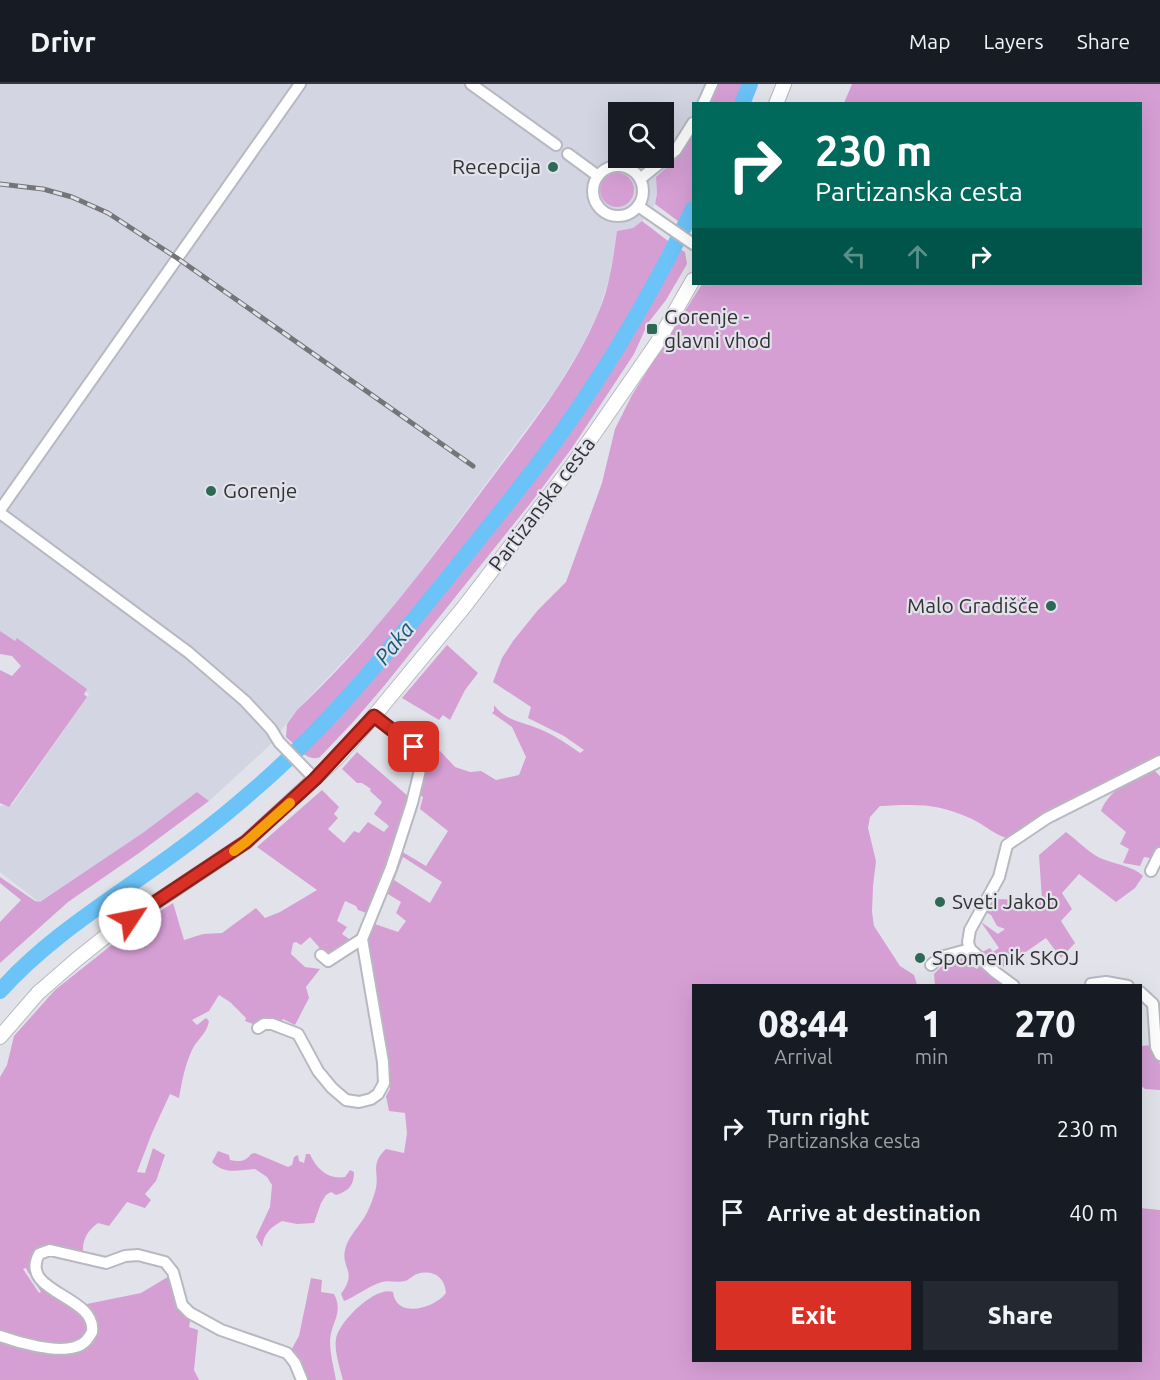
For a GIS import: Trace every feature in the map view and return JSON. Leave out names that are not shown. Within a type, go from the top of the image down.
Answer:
[{"type":"main road","points":[[777,102],[784,84]]},
{"type":"main road","name":"Partizanska cesta","points":[[0,1037],[38,993],[111,932],[246,842],[315,779],[374,716],[464,607],[571,467],[657,344],[692,282]]},
{"type":"street","points":[[300,84],[0,512],[188,652],[245,701],[271,729],[280,744],[315,779]]},
{"type":"street","points":[[471,84],[556,145]]},
{"type":"street","points":[[704,102],[712,84]]},
{"type":"street","points":[[640,179],[676,150],[692,125]]},
{"type":"street","points":[[568,154],[598,176]]},
{"type":"street","points":[[619,166],[631,170],[640,179],[643,193],[638,206],[625,215],[614,216],[604,212],[597,205],[593,188],[598,176],[607,168],[619,166]]},
{"type":"street","points":[[638,206],[692,243]]},
{"type":"street","points":[[258,1028],[264,1024],[272,1024],[298,1034],[318,1071],[346,1100],[359,1102],[371,1099],[378,1094],[384,1083],[362,939],[391,868],[420,770],[419,758],[414,747],[374,716]]},
{"type":"street","points":[[1011,984],[970,949],[968,942],[970,930],[999,877],[1006,845],[1047,818],[1160,761]]},
{"type":"street","points":[[1151,871],[1160,853]]},
{"type":"street","points":[[321,955],[328,961],[362,939]]},
{"type":"street","points":[[931,964],[941,957],[970,949]]},
{"type":"street","points":[[1091,984],[1106,982],[1117,984]]},
{"type":"street","points":[[1142,994],[1153,1004],[1156,1047],[1160,1055]]},
{"type":"street","points":[[0,1336],[23,1343],[64,1348],[82,1344],[92,1332],[91,1318],[85,1309],[47,1287],[42,1280],[36,1264],[39,1254],[44,1251],[50,1250],[106,1263],[125,1256],[149,1256],[170,1266],[179,1299],[190,1313],[228,1333],[287,1353],[291,1356],[302,1380]]},
{"type":"shaded area","points":[[0,84],[716,84],[707,102],[692,102],[692,134],[674,161],[674,102],[608,102],[608,168],[666,168],[656,177],[655,204],[642,221],[633,228],[617,231],[610,276],[599,311],[580,350],[554,392],[393,609],[297,710],[269,746],[209,801],[197,792],[144,832],[40,903],[0,872],[0,806],[12,805],[89,694],[0,633]]},
{"type":"shaded area","points":[[717,84],[747,84],[738,102],[708,102]]},
{"type":"shaded area","points":[[852,84],[1160,84],[1160,757],[1010,839],[972,819],[938,807],[880,806],[870,817],[868,828],[876,861],[872,912],[874,926],[900,966],[914,975],[917,984],[692,984],[692,1362],[1142,1362],[1142,1208],[1160,1210],[1160,1380],[343,1380],[336,1339],[343,1324],[359,1306],[386,1291],[393,1292],[401,1306],[416,1309],[433,1303],[446,1293],[441,1279],[433,1274],[423,1273],[405,1281],[382,1282],[344,1301],[341,1294],[349,1275],[344,1256],[346,1245],[366,1215],[373,1199],[377,1182],[378,1159],[386,1149],[404,1153],[407,1133],[405,1113],[389,1111],[386,1096],[390,1089],[390,1082],[365,943],[372,923],[398,932],[406,921],[396,913],[401,902],[383,891],[401,851],[426,866],[448,831],[420,809],[423,797],[417,793],[423,760],[440,751],[455,767],[470,772],[481,771],[496,780],[519,775],[526,757],[512,727],[492,713],[494,705],[504,715],[549,733],[580,753],[584,750],[564,736],[528,718],[531,707],[493,682],[502,658],[513,641],[538,610],[566,582],[602,483],[615,429],[632,395],[701,285],[1142,285],[1142,102],[844,102]],"holes":[[[403,857],[442,882],[430,903],[394,880]]]},
{"type":"shaded area","points":[[692,134],[692,203],[682,224],[655,204],[656,177],[666,168],[674,168],[674,161]]},
{"type":"shaded area","points":[[617,173],[629,178],[634,190],[629,202],[617,207],[605,202],[600,190],[605,178]]},
{"type":"shaded area","points":[[642,221],[672,244],[639,305],[577,403],[536,461],[384,652],[296,746],[286,737],[287,724],[297,710],[373,631],[396,603],[441,546],[562,381],[588,335],[603,301],[611,272],[617,231],[633,228]]},
{"type":"shaded area","points":[[678,248],[685,252],[687,264],[666,300],[648,323],[634,354],[572,448],[533,500],[354,721],[320,757],[311,758],[302,753],[364,688],[529,483],[582,409]]},
{"type":"shaded area","points":[[0,631],[15,641],[17,638],[87,689],[84,694],[87,697],[9,807],[0,803],[0,670],[12,676],[21,666],[12,656],[0,654]]},
{"type":"shaded area","points":[[447,645],[478,673],[465,690],[450,720],[443,715],[439,720],[402,698]]},
{"type":"shaded area","points":[[357,752],[409,797],[395,850],[369,914],[345,901],[337,921],[347,927],[342,934],[352,941],[332,958],[319,951],[319,947],[310,937],[301,945],[293,943],[291,954],[305,967],[320,969],[306,987],[309,998],[295,1025],[283,1019],[281,1021],[265,1020],[253,1024],[245,1021],[246,1018],[230,1002],[219,995],[209,1011],[192,1020],[197,1025],[206,1018],[209,1021],[190,1056],[179,1098],[170,1094],[137,1172],[145,1173],[153,1148],[165,1155],[156,1181],[145,1194],[151,1200],[145,1208],[127,1202],[109,1226],[98,1223],[86,1236],[83,1254],[47,1247],[34,1272],[29,1274],[26,1268],[23,1269],[39,1293],[41,1292],[36,1284],[40,1282],[66,1300],[91,1325],[81,1343],[47,1345],[0,1335],[0,1077],[7,1065],[14,1036],[55,990],[133,928],[173,903],[184,940],[203,934],[222,933],[256,908],[265,918],[280,912],[317,890],[257,847],[322,790],[339,807],[334,814],[338,818],[328,829],[344,843],[354,831],[359,833],[368,822],[384,832],[389,826],[374,814],[382,802],[370,791],[371,789],[362,783],[357,783],[342,769]]},
{"type":"shaded area","points":[[1154,770],[1160,776],[1160,853],[1150,866],[1147,865],[1150,858],[1144,857],[1140,866],[1123,863],[1129,849],[1120,844],[1126,832],[1101,811],[1116,790]]},
{"type":"shaded area","points":[[197,792],[209,801],[68,902],[0,963],[0,922],[21,900],[0,883],[0,877],[35,901],[40,902],[144,832]]},
{"type":"shaded area","points":[[1066,832],[1096,855],[1129,867],[1143,876],[1135,888],[1116,902],[1079,874],[1062,893],[1072,909],[1061,921],[1075,943],[1061,958],[1046,938],[1004,967],[991,956],[987,960],[980,953],[990,948],[993,952],[999,948],[981,922],[998,934],[1005,929],[997,926],[991,915],[985,912],[991,899],[1042,900],[1039,855]]},
{"type":"shaded area","points":[[963,954],[972,957],[968,964],[977,969],[982,963],[1009,984],[935,984],[934,974],[946,962]]},
{"type":"shaded area","points":[[1154,1045],[1160,1064],[1160,1090],[1145,1089],[1142,1087],[1142,1046]]},
{"type":"shaded area","points":[[218,1151],[229,1155],[230,1160],[236,1161],[242,1161],[255,1153],[288,1167],[292,1165],[294,1157],[298,1155],[299,1161],[304,1163],[306,1154],[310,1154],[316,1164],[328,1175],[345,1177],[350,1170],[354,1172],[353,1181],[344,1192],[336,1195],[331,1192],[326,1195],[314,1223],[297,1224],[282,1221],[268,1231],[262,1247],[256,1237],[270,1207],[272,1185],[267,1177],[255,1169],[232,1171],[217,1166],[212,1162]]},
{"type":"shaded area","points":[[171,1275],[191,1317],[189,1327],[198,1330],[194,1370],[199,1380],[0,1380],[0,1339],[72,1350],[94,1335],[82,1305],[141,1293]]},
{"type":"shaded area","points":[[311,1278],[322,1280],[321,1292],[334,1294],[337,1301],[338,1307],[330,1341],[336,1380],[305,1380],[290,1352],[299,1336]]},
{"type":"waterway","name":"Paka","points":[[743,102],[750,84]]},
{"type":"waterway","name":"Paka","points":[[0,991],[33,958],[69,929],[211,826],[236,805],[304,743],[355,689],[450,575],[561,433],[632,324],[692,211]]},
{"type":"railway","points":[[0,184],[43,189],[72,197],[108,213],[177,258],[473,466]]},
{"type":"slow traffic","points":[[234,851],[290,803]]},
{"type":"place","name":"Recepcija","points":[[553,167]]},
{"type":"place","name":"Gorenje - glavni vhod","points":[[652,329]]},
{"type":"place","name":"Gorenje","points":[[211,491]]},
{"type":"place","name":"Malo Gradišče","points":[[1051,606]]},
{"type":"place","name":"Sveti Jakob","points":[[940,902]]},
{"type":"place","name":"Spomenik SKOJ","points":[[920,958]]},
{"type":"route","points":[[130,919],[246,842],[337,758],[374,716],[414,747]]}]
